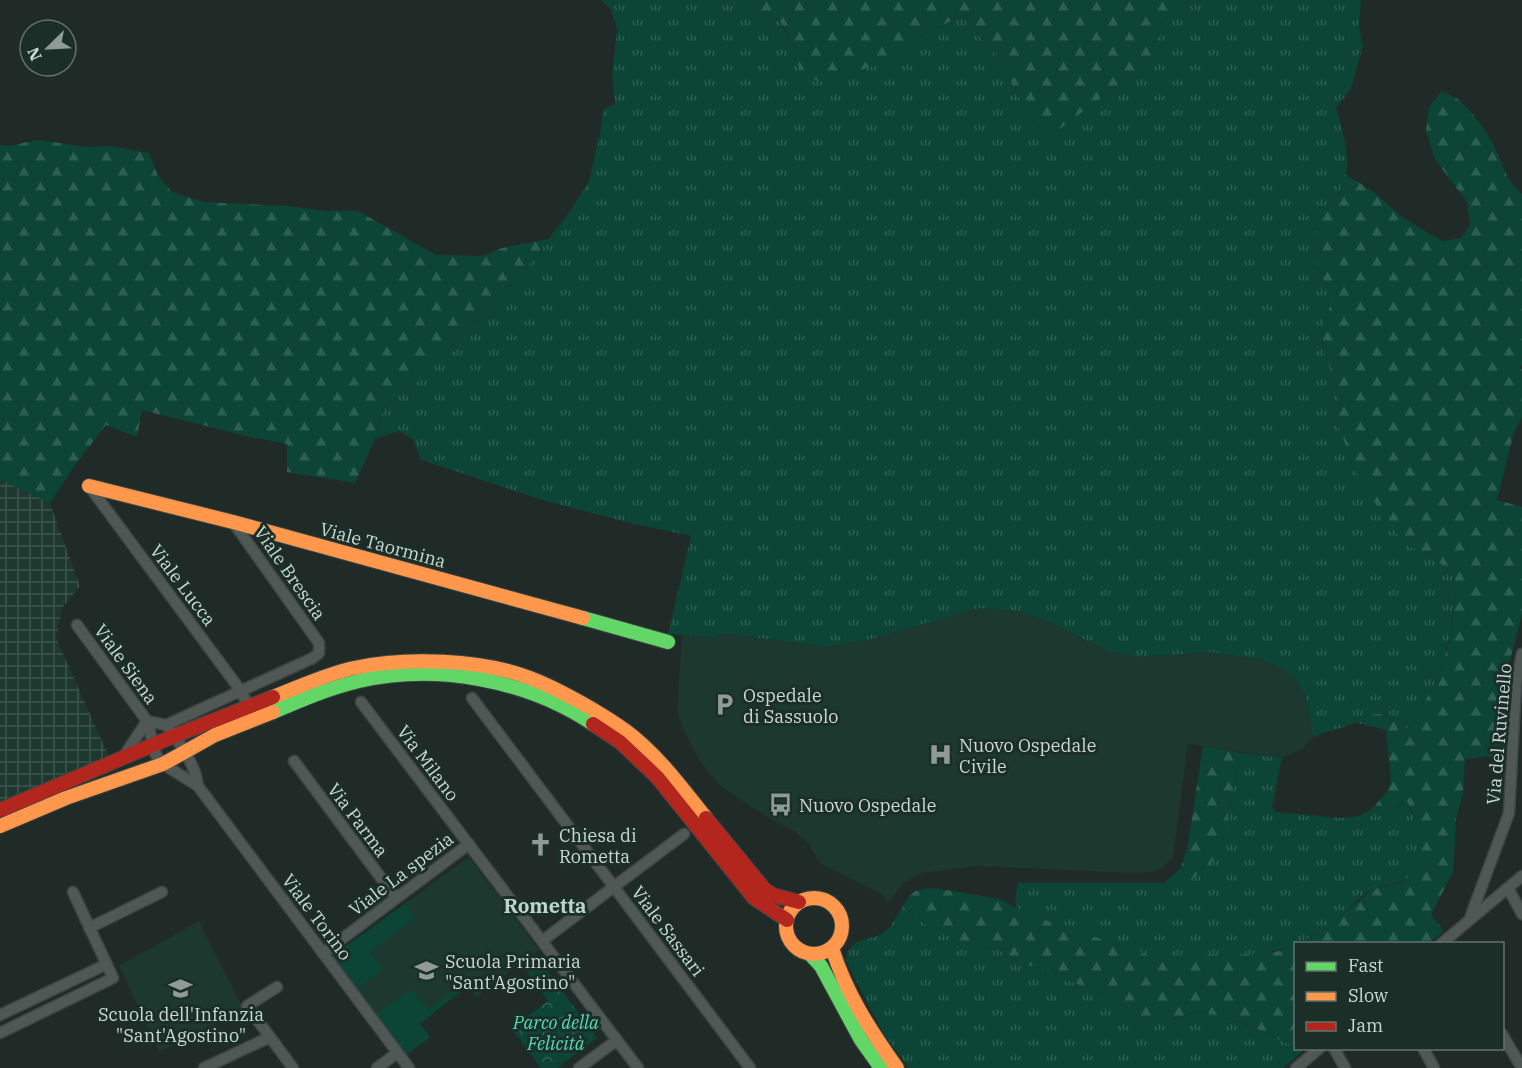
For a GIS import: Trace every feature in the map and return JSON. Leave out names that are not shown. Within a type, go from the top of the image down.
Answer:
[{"type":"main road","name":"Viale Taormina","points":[[89,486],[233,522],[668,642]]},
{"type":"main road","points":[[0,810],[153,744],[170,730],[249,707],[326,676],[355,668],[411,661],[472,664],[530,678],[586,705],[627,732],[666,769],[765,890],[773,895],[799,902]]},
{"type":"main road","points":[[0,826],[66,798],[163,764],[215,735],[328,689],[362,680],[414,674],[471,677],[529,692],[580,716],[620,742],[657,777],[754,898],[787,920]]},
{"type":"main road","points":[[810,954],[825,952],[832,948],[842,931],[842,919],[837,908],[819,898],[799,902],[791,910],[787,920],[787,932],[791,942],[799,950],[810,954],[821,966],[861,1040],[881,1068]]},
{"type":"main road","points":[[832,948],[837,966],[859,1012],[897,1068]]},
{"type":"street","name":"Viale Lucca","points":[[89,486],[241,690],[249,707]]},
{"type":"street","name":"Viale Brescia","points":[[233,522],[319,644],[319,653],[312,658],[241,690]]},
{"type":"street","name":"Viale Siena","points":[[78,625],[147,722],[156,755],[163,764]]},
{"type":"street","name":"Via del Ruvinello","points":[[1470,918],[1509,813],[1516,682],[1522,654]]},
{"type":"street","points":[[170,730],[241,690]]},
{"type":"street","name":"Viale Sassari","points":[[472,698],[750,1068]]},
{"type":"street","name":"Via Milano","points":[[360,702],[638,1068]]},
{"type":"street","name":"Viale Siena","points":[[147,722],[170,730]]},
{"type":"street","name":"Viale Siena","points":[[124,757],[147,722]]},
{"type":"street","name":"Viale Torino","points":[[170,730],[184,752],[198,780],[198,786]]},
{"type":"street","name":"Via Parma","points":[[294,761],[396,898]]},
{"type":"street","name":"Viale Torino","points":[[163,764],[198,786],[409,1068]]},
{"type":"street","points":[[542,941],[684,834]]},
{"type":"street","name":"Viale La spezia","points":[[324,953],[469,844]]},
{"type":"street","points":[[1447,942],[1470,918],[1522,876]]},
{"type":"street","points":[[1508,888],[1522,914]]},
{"type":"street","points":[[0,1033],[113,978],[73,892]]},
{"type":"street","points":[[89,928],[162,892]]},
{"type":"street","points":[[0,1015],[107,964]]},
{"type":"street","points":[[277,987],[247,1006],[293,1068]]},
{"type":"street","points":[[204,1068],[270,1036]]},
{"type":"street","points":[[1504,1036],[1522,1068]]},
{"type":"street","points":[[579,1068],[617,1040]]},
{"type":"street","points":[[1296,1068],[1318,1050]]},
{"type":"street","points":[[1335,1050],[1345,1068]]},
{"type":"street","points":[[1424,1050],[1434,1068]]},
{"type":"street","points":[[377,1068],[397,1053]]},
{"type":"shaded area","points":[[0,481],[50,503],[80,586],[62,608],[56,638],[115,770],[0,817]]},
{"type":"shaded area","name":"Nuovo Ospedale Civile","points":[[979,608],[1017,611],[1047,621],[1110,652],[1138,657],[1211,652],[1261,660],[1279,667],[1296,681],[1306,696],[1313,737],[1302,749],[1282,758],[1188,744],[1173,858],[1161,869],[1133,873],[979,866],[922,873],[904,883],[887,904],[883,895],[821,864],[807,842],[797,833],[759,812],[723,788],[698,758],[682,726],[677,709],[682,635],[716,637],[723,633],[827,647],[871,639]]},
{"type":"shaded area","name":"Scuola Primaria \"Sant'Agostino\"","points":[[469,857],[539,950],[476,997],[467,986],[420,1024],[430,1037],[405,1056],[332,956]]},
{"type":"shaded area","name":"Scuola dell'Infanzia \"Sant'Agostino\"","points":[[199,921],[244,1010],[159,1052],[119,966]]},
{"type":"green space","points":[[601,0],[731,0],[741,8],[774,17],[783,27],[796,50],[824,82],[909,48],[921,36],[965,14],[987,47],[1006,62],[1012,85],[1034,123],[1053,134],[1128,77],[1154,53],[1162,31],[1161,22],[1189,0],[1361,0],[1359,25],[1363,46],[1350,90],[1336,108],[1346,151],[1346,172],[1339,193],[1325,206],[1317,262],[1330,305],[1324,325],[1322,347],[1339,392],[1338,425],[1404,543],[1441,564],[1455,579],[1449,639],[1441,668],[1414,721],[1401,732],[1398,731],[1400,727],[1391,715],[1379,714],[1313,737],[1306,696],[1296,681],[1279,667],[1261,660],[1211,652],[1138,657],[1110,652],[1047,621],[1017,611],[979,608],[871,639],[827,647],[723,633],[716,637],[668,634],[691,536],[546,501],[421,460],[413,440],[399,431],[375,439],[383,408],[413,385],[524,271],[568,214],[589,181],[603,110],[615,103],[612,75],[617,28],[611,10]]},
{"type":"green space","points":[[731,0],[1189,0],[1161,22],[1162,31],[1155,53],[1129,77],[1053,134],[1034,123],[1012,85],[1006,62],[987,47],[965,14],[921,36],[909,48],[885,62],[824,82],[807,78],[798,64],[786,31],[779,21],[769,15],[741,8]]},
{"type":"green space","points":[[1442,91],[1459,100],[1475,117],[1493,143],[1509,180],[1522,194],[1522,365],[1520,367],[1522,370],[1522,417],[1514,432],[1497,500],[1522,507],[1522,614],[1507,672],[1500,755],[1465,759],[1463,794],[1456,818],[1453,872],[1431,915],[1444,931],[1430,942],[1301,942],[1327,927],[1372,890],[1405,880],[1415,870],[1417,863],[1418,847],[1415,824],[1412,810],[1407,802],[1404,801],[1390,812],[1379,815],[1372,809],[1386,793],[1391,782],[1386,730],[1357,723],[1371,715],[1392,716],[1397,719],[1400,732],[1410,726],[1417,717],[1435,682],[1445,654],[1454,610],[1455,579],[1441,564],[1404,543],[1382,514],[1356,472],[1338,425],[1339,392],[1322,347],[1324,325],[1330,305],[1317,262],[1316,237],[1325,206],[1339,194],[1345,174],[1374,192],[1400,215],[1421,229],[1443,241],[1461,238],[1470,225],[1467,202],[1434,158],[1426,130],[1429,107]]},
{"type":"green space","points":[[38,140],[87,147],[110,146],[149,153],[158,176],[172,192],[204,202],[358,211],[436,255],[483,256],[502,248],[549,239],[524,271],[439,359],[413,385],[383,408],[375,439],[355,483],[287,472],[287,444],[142,410],[137,437],[106,425],[75,465],[50,503],[0,481],[0,145],[8,146]]},
{"type":"green space","points":[[1203,746],[1241,753],[1222,843],[1210,864],[1187,883],[1164,883],[1180,869],[1187,850]]},
{"type":"green space","points":[[1241,753],[1282,758],[1272,807],[1276,812],[1340,818],[1359,816],[1372,809],[1375,812],[1397,807],[1404,801],[1407,802],[1418,836],[1419,856],[1416,870],[1407,879],[1370,891],[1331,925],[1301,942],[1294,942],[1292,947],[1260,954],[1209,955],[1177,965],[1031,915],[1017,908],[1015,900],[1018,883],[1187,883],[1222,843]]},
{"type":"green space","points":[[935,888],[999,899],[1031,915],[1177,965],[1197,955],[1260,954],[1294,945],[1294,1047],[1249,1025],[1201,1011],[1161,1022],[1136,1019],[1115,999],[1068,980],[1044,967],[1024,965],[995,947],[975,948],[964,945],[918,920],[903,906],[916,891]]},
{"type":"green space","points":[[405,904],[415,918],[370,953],[383,969],[357,990],[332,956]]},
{"type":"green space","points":[[903,906],[918,920],[975,948],[995,947],[1024,965],[1044,967],[1068,980],[1115,999],[1136,1019],[1175,1019],[1201,1011],[1248,1025],[1302,1052],[1283,1068],[909,1068],[883,1033],[845,959],[853,945],[881,934],[891,925]]},
{"type":"green space","name":"Parco della Felicità","points":[[538,958],[597,1038],[557,1068],[541,1068],[511,1028],[548,1001],[524,968]]},
{"type":"green space","points":[[464,981],[467,986],[420,1024],[430,1037],[405,1056],[375,1014],[411,989],[429,1009]]},
{"type":"traffic: fast","points":[[583,618],[668,642]]},
{"type":"traffic: fast","points":[[273,712],[359,681],[419,674],[450,675],[511,686],[540,696],[593,724]]},
{"type":"traffic: fast","points":[[810,954],[821,966],[861,1040],[881,1068]]},
{"type":"traffic: slow","points":[[89,486],[233,522],[583,618]]},
{"type":"traffic: slow","points":[[273,697],[333,674],[374,664],[443,662],[489,667],[510,672],[530,678],[567,695],[626,731],[659,761],[706,818]]},
{"type":"traffic: slow","points":[[0,826],[66,798],[163,764],[215,735],[273,712]]},
{"type":"traffic: slow","points":[[809,898],[819,898],[834,906],[840,915],[842,926],[840,937],[834,946],[819,954],[809,954],[798,949],[791,942],[786,931],[786,921],[791,910],[798,903],[809,898]]},
{"type":"traffic: slow","points":[[832,948],[844,980],[860,1011],[897,1068]]},
{"type":"traffic: jam","points":[[0,810],[174,736],[273,697]]},
{"type":"traffic: jam","points":[[593,724],[620,742],[657,777],[754,898],[787,920]]},
{"type":"traffic: jam","points":[[706,818],[765,890],[773,895],[799,902]]},
{"type":"place","name":"Ospedale di Sassuolo","points":[[725,705]]},
{"type":"place","name":"Nuovo Ospedale Civile","points":[[941,755]]},
{"type":"place","name":"Nuovo Ospedale","points":[[781,805]]},
{"type":"place","name":"Chiesa di Rometta","points":[[541,845]]},
{"type":"place","name":"Scuola Primaria \"Sant'Agostino\"","points":[[427,971]]},
{"type":"place","name":"Scuola dell'Infanzia \"Sant'Agostino\"","points":[[181,988]]},
{"type":"district","name":"Rometta","points":[[545,905]]}]
